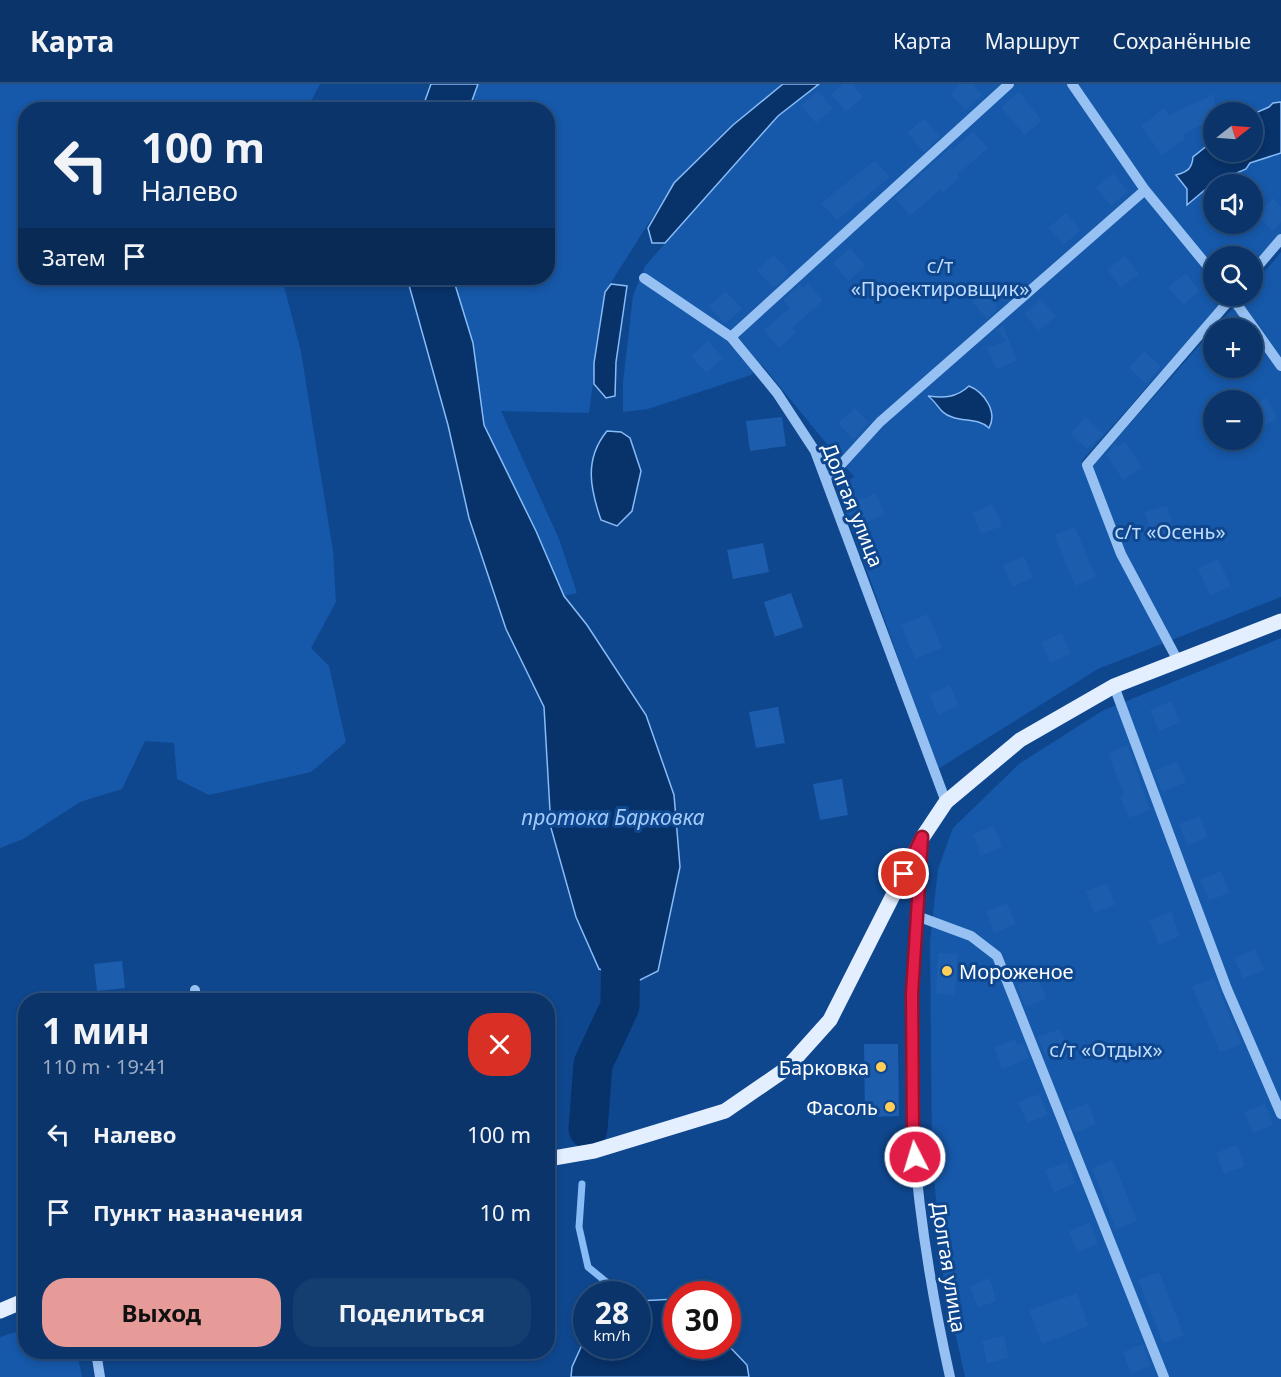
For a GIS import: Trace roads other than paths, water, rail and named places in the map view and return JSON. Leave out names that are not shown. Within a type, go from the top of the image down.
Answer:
[{"type":"main road","points":[[555,1158],[594,1151],[725,1112],[786,1069],[830,1020],[922,837],[945,802],[1020,740],[1114,686],[1281,621]]},
{"type":"main road","points":[[0,1311],[18,1303]]},
{"type":"street","points":[[731,337],[1009,84]]},
{"type":"street","points":[[1071,84],[1145,190],[1203,261]]},
{"type":"street","points":[[827,480],[880,422],[1145,190]]},
{"type":"street","points":[[1263,260],[1281,239]]},
{"type":"street","name":"Долгая улица","points":[[644,278],[731,337],[777,393],[815,451],[945,802]]},
{"type":"street","points":[[1178,661],[1121,554],[1087,465],[1223,306]]},
{"type":"street","points":[[1239,306],[1281,366]]},
{"type":"street","points":[[1114,686],[1227,989],[1281,1114]]},
{"type":"street","name":"Долгая улица","points":[[922,837],[912,993],[913,1134],[932,1297],[951,1377]]},
{"type":"street","points":[[917,916],[971,936],[997,956],[1164,1377]]},
{"type":"street","points":[[97,1359],[100,1377]]},
{"type":"water","points":[[431,84],[478,84],[472,102],[425,102]]},
{"type":"water","points":[[783,84],[819,84],[778,116],[665,243],[652,243],[648,228],[674,183],[733,125]]},
{"type":"water","points":[[1281,102],[1281,153],[1263,159],[1263,110],[1273,103]]},
{"type":"water","points":[[1203,149],[1203,162],[1253,162],[1246,169],[1235,174],[1203,174],[1203,192],[1187,205],[1187,189],[1176,175],[1188,169],[1193,157]]},
{"type":"water","points":[[611,284],[627,286],[616,362],[615,396],[606,398],[594,384],[594,363],[605,292]]},
{"type":"water","name":"протока Барковка","points":[[409,285],[455,285],[473,343],[484,425],[536,531],[564,596],[587,625],[646,715],[674,795],[680,867],[658,971],[640,980],[599,969],[576,917],[551,828],[544,707],[506,629],[469,518],[448,425]]},
{"type":"water","points":[[969,386],[980,393],[991,409],[989,428],[976,421],[948,415],[928,396],[950,396]]},
{"type":"water","points":[[607,431],[621,432],[630,438],[641,471],[632,511],[617,526],[601,520],[592,485],[592,463],[595,452]]},
{"type":"water","points":[[651,1300],[663,1300],[663,1359],[741,1359],[747,1365],[749,1377],[571,1377],[576,1359],[651,1359]]},
{"type":"waterway","points":[[588,1129],[593,1064],[620,1006],[621,921]]},
{"type":"waterway","points":[[582,1184],[579,1227],[588,1267],[605,1281]]},
{"type":"place","name":"Мороженое","points":[[947,971]]},
{"type":"place","name":"Барковка","points":[[881,1067]]},
{"type":"place","name":"Фасоль","points":[[890,1107]]},
{"type":"park label","name":"с/т «Проектировщик»","points":[[940,276]]},
{"type":"park label","name":"с/т «Осень»","points":[[1170,531]]},
{"type":"park label","name":"с/т «Отдых»","points":[[1106,1049]]}]
